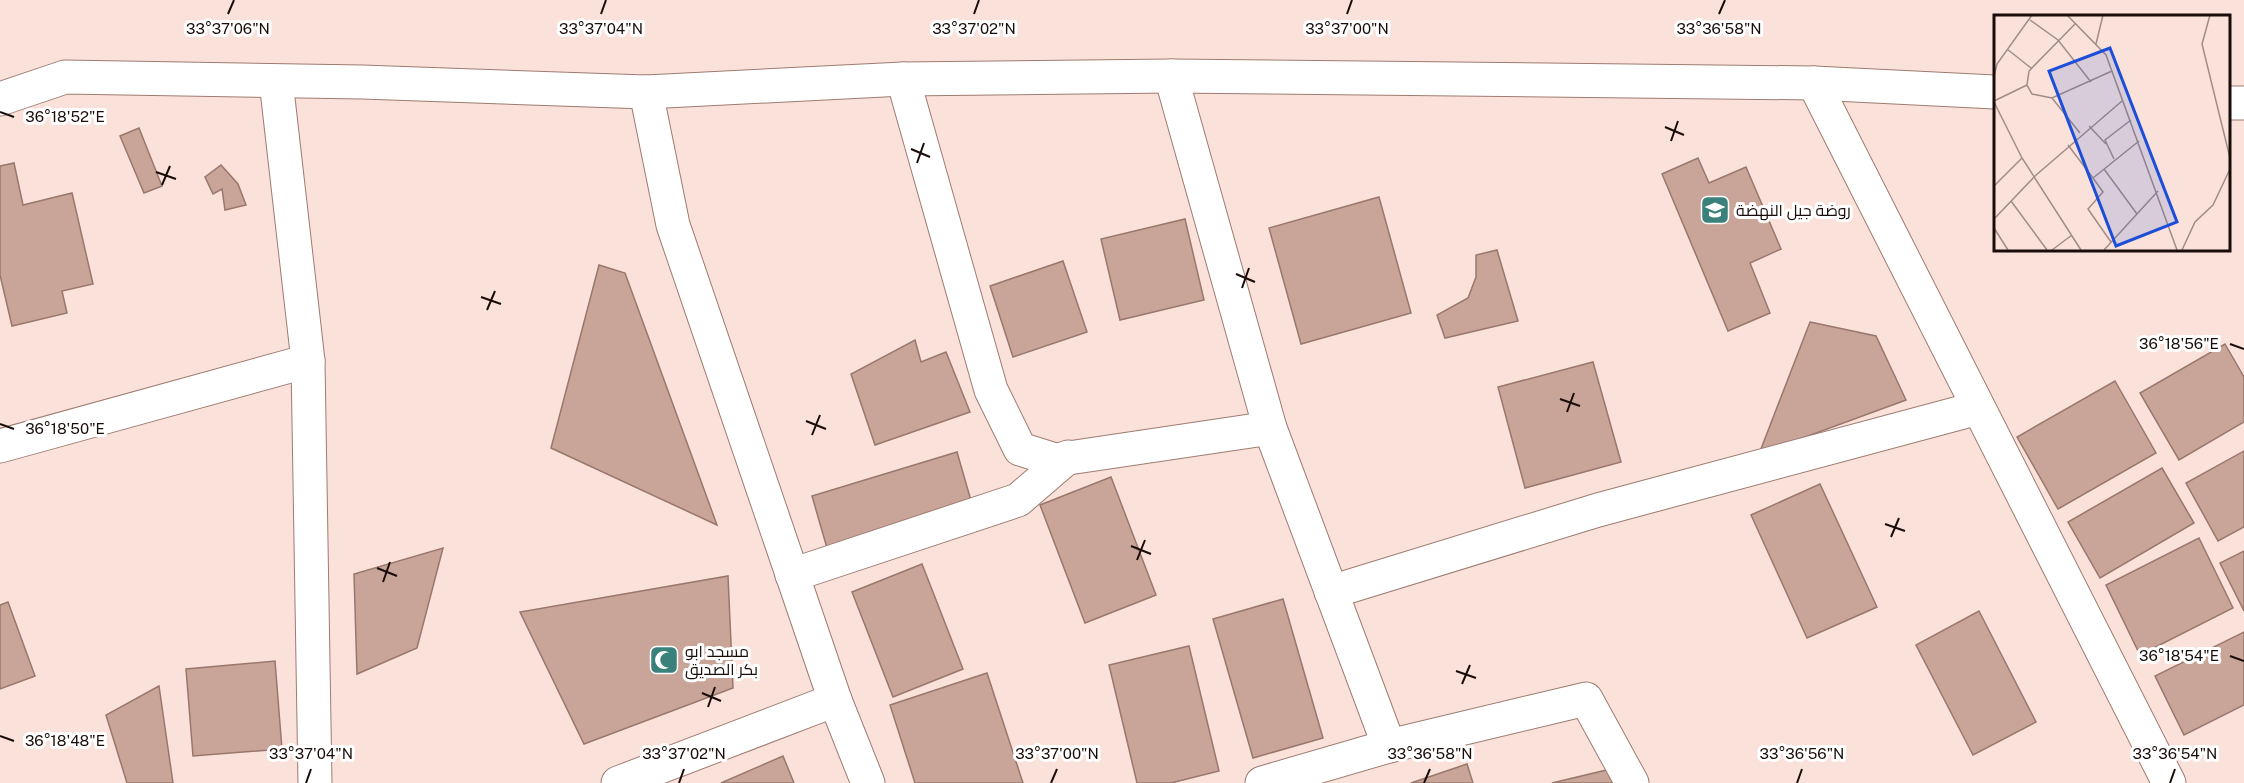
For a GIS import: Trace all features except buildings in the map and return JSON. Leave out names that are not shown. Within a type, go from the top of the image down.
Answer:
[{"type":"street","points":[[1171,76],[1270,428],[1389,746]]},
{"type":"street","points":[[0,99],[65,77],[646,92],[903,79],[1171,76],[1814,83],[1994,92]]},
{"type":"street","points":[[903,79],[991,390],[1020,449],[1054,460],[1270,428]]},
{"type":"street","points":[[276,81],[308,361],[315,783]]},
{"type":"street","points":[[1814,83],[2169,783]]},
{"type":"street","points":[[646,92],[673,225],[835,700],[868,783]]},
{"type":"street","points":[[0,446],[308,361]]},
{"type":"street","points":[[1331,592],[1598,510],[1978,408]]},
{"type":"street","points":[[792,575],[1018,500],[1068,458]]},
{"type":"street","points":[[1262,783],[1389,746],[1586,699],[1632,783]]},
{"type":"street","points":[[618,783],[835,700]]},
{"type":"place","name":"روضة جيل النهضة","points":[[1715,210]]},
{"type":"place","name":"مسجد ابو بكر الصديق","points":[[664,660]]}]
